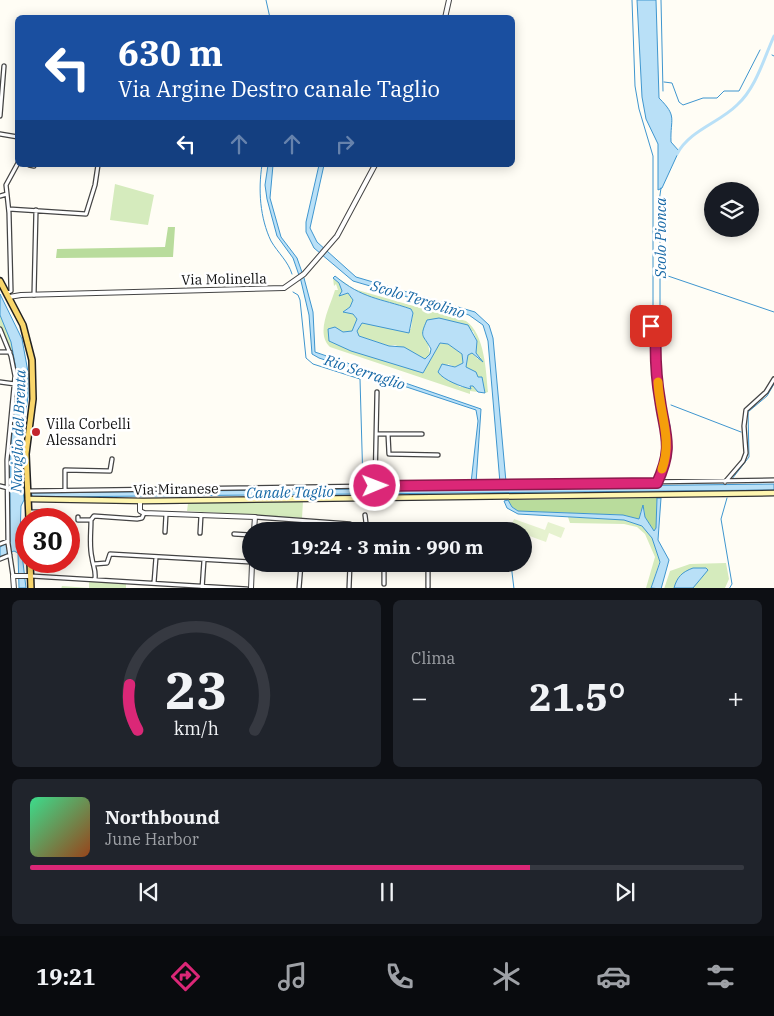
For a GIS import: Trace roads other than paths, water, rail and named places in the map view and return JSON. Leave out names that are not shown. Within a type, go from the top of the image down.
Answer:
[{"type":"main road","points":[[0,281],[10,294],[26,335],[33,368],[33,398],[27,448],[29,508]]},
{"type":"main road","name":"Via Miranese","points":[[28,495],[142,500],[774,493]]},
{"type":"main road","points":[[28,573],[31,588]]},
{"type":"street","points":[[446,15],[448,0]]},
{"type":"street","points":[[0,116],[4,66]]},
{"type":"street","points":[[0,134],[15,136]]},
{"type":"street","points":[[10,294],[9,209],[6,185],[16,167]]},
{"type":"street","points":[[9,209],[86,214],[95,185],[98,167]]},
{"type":"street","name":"Via Molinella","points":[[10,294],[271,290],[284,288],[306,272],[344,225],[374,167]]},
{"type":"street","points":[[0,196],[7,194]]},
{"type":"street","points":[[34,295],[36,210]]},
{"type":"street","points":[[643,328],[651,326],[656,330],[655,358],[666,427],[666,458],[657,483]]},
{"type":"street","points":[[0,329],[10,352],[15,384],[7,449],[8,542],[15,576],[14,588]]},
{"type":"street","points":[[0,352],[10,352]]},
{"type":"street","points":[[725,482],[743,461],[746,453],[744,426],[746,410],[766,392],[774,379]]},
{"type":"street","points":[[0,382],[15,384]]},
{"type":"street","points":[[375,486],[377,392]]},
{"type":"street","points":[[377,434],[422,434]]},
{"type":"street","points":[[388,434],[389,454],[438,455]]},
{"type":"street","points":[[64,490],[65,470],[110,471],[112,459]]},
{"type":"street","points":[[28,495],[64,490],[774,480]]},
{"type":"street","points":[[0,486],[8,488]]},
{"type":"street","points":[[80,520],[91,520],[94,516],[142,518],[144,513],[142,500]]},
{"type":"street","points":[[144,513],[201,514],[319,522]]},
{"type":"street","points":[[165,532],[166,513]]},
{"type":"street","points":[[200,533],[201,514]]},
{"type":"street","points":[[366,515],[366,522]]},
{"type":"street","points":[[255,517],[255,522]]},
{"type":"street","points":[[91,520],[92,560],[95,578]]},
{"type":"street","points":[[234,534],[242,534]]},
{"type":"street","points":[[0,544],[8,542]]},
{"type":"street","points":[[0,559],[10,554]]},
{"type":"street","points":[[94,564],[107,562],[110,554],[242,562]]},
{"type":"street","points":[[154,583],[156,557]]},
{"type":"street","points":[[202,587],[204,560]]},
{"type":"street","points":[[251,588],[252,572]]},
{"type":"street","points":[[299,588],[300,572]]},
{"type":"street","points":[[349,588],[350,572]]},
{"type":"street","points":[[384,572],[384,584]]},
{"type":"street","points":[[428,572],[428,587]]},
{"type":"street","points":[[15,576],[95,578],[202,587],[247,588]]},
{"type":"street","points":[[141,588],[142,582]]},
{"type":"water","points":[[637,0],[656,0],[659,98],[671,114],[671,142],[679,151],[662,188],[658,190],[658,144],[646,119],[642,97]]},
{"type":"water","name":"Rio Serraglio","points":[[268,167],[273,167],[270,198],[281,237],[297,258],[304,278],[313,312],[315,352],[481,409],[476,483],[471,483],[478,421],[476,410],[319,358],[312,354],[309,315],[301,281],[293,258],[277,236],[265,185]]},
{"type":"water","name":"Scolo Tergolino","points":[[319,167],[324,167],[310,228],[317,242],[356,277],[475,312],[489,325],[493,338],[506,482],[500,483],[488,341],[483,325],[469,315],[353,281],[314,248],[306,232],[306,222]]},
{"type":"water","points":[[335,276],[363,294],[411,309],[413,313],[409,333],[362,323],[357,331],[359,336],[389,346],[404,347],[425,359],[430,354],[431,349],[423,336],[427,320],[439,318],[468,325],[477,341],[476,353],[483,362],[472,353],[468,355],[466,367],[476,372],[478,377],[482,377],[485,393],[478,392],[473,386],[470,386],[471,389],[453,383],[440,375],[438,372],[442,364],[455,367],[463,363],[462,354],[448,344],[440,343],[423,373],[351,351],[329,341],[328,329],[335,327],[343,332],[352,331],[357,319],[353,314],[343,312],[350,307],[353,300],[348,293],[339,296],[342,291],[339,283],[333,278]]},
{"type":"water","name":"Naviglio del Brenta","points":[[0,294],[22,339],[28,372],[28,397],[21,442],[24,500],[21,508],[15,508],[15,552],[0,557],[0,547],[10,542],[10,452],[18,380],[11,342],[0,315]]},
{"type":"water","name":"Canale Taglio","points":[[774,484],[774,490],[46,497],[33,497],[31,493]]},
{"type":"water","points":[[657,498],[661,498],[658,540],[669,560],[661,588],[651,588],[660,562],[652,538],[642,526],[624,520],[518,514],[507,508],[504,501],[508,500],[512,507],[518,511],[623,515],[639,519],[643,505],[645,517],[654,531],[656,528]]},
{"type":"water","points":[[693,568],[706,568],[708,570],[693,588],[674,588],[680,575]]},
{"type":"water","points":[[19,573],[24,573],[26,588],[19,588]]},
{"type":"waterway","points":[[266,0],[269,15]]},
{"type":"waterway","points":[[632,0],[635,86],[639,109],[653,156],[653,323]]},
{"type":"waterway","points":[[661,0],[663,91]]},
{"type":"waterway","points":[[677,154],[689,139],[730,111],[744,98],[763,63],[774,36]]},
{"type":"waterway","points":[[664,82],[672,83],[679,102],[683,105],[703,98],[717,98],[724,91],[739,91],[760,50]]},
{"type":"waterway","points":[[262,167],[260,194],[264,223],[271,241],[292,274]]},
{"type":"waterway","name":"Scolo Pionca","points":[[661,188],[658,209],[660,239],[660,360],[663,397],[670,426],[671,448],[664,478]]},
{"type":"waterway","points":[[668,276],[774,312]]},
{"type":"waterway","name":"Rio Serraglio","points":[[293,292],[298,295],[300,300],[306,358],[313,364],[360,379],[363,484]]},
{"type":"waterway","points":[[652,361],[658,408]]},
{"type":"waterway","points":[[732,479],[749,457],[748,412],[767,396],[774,384]]},
{"type":"waterway","points":[[671,405],[741,432]]},
{"type":"waterway","points":[[727,498],[721,519],[732,584],[730,588]]},
{"type":"waterway","points":[[512,572],[514,588]]},
{"type":"place","name":"Villa Corbelli Alessandri","points":[[36,432]]}]
